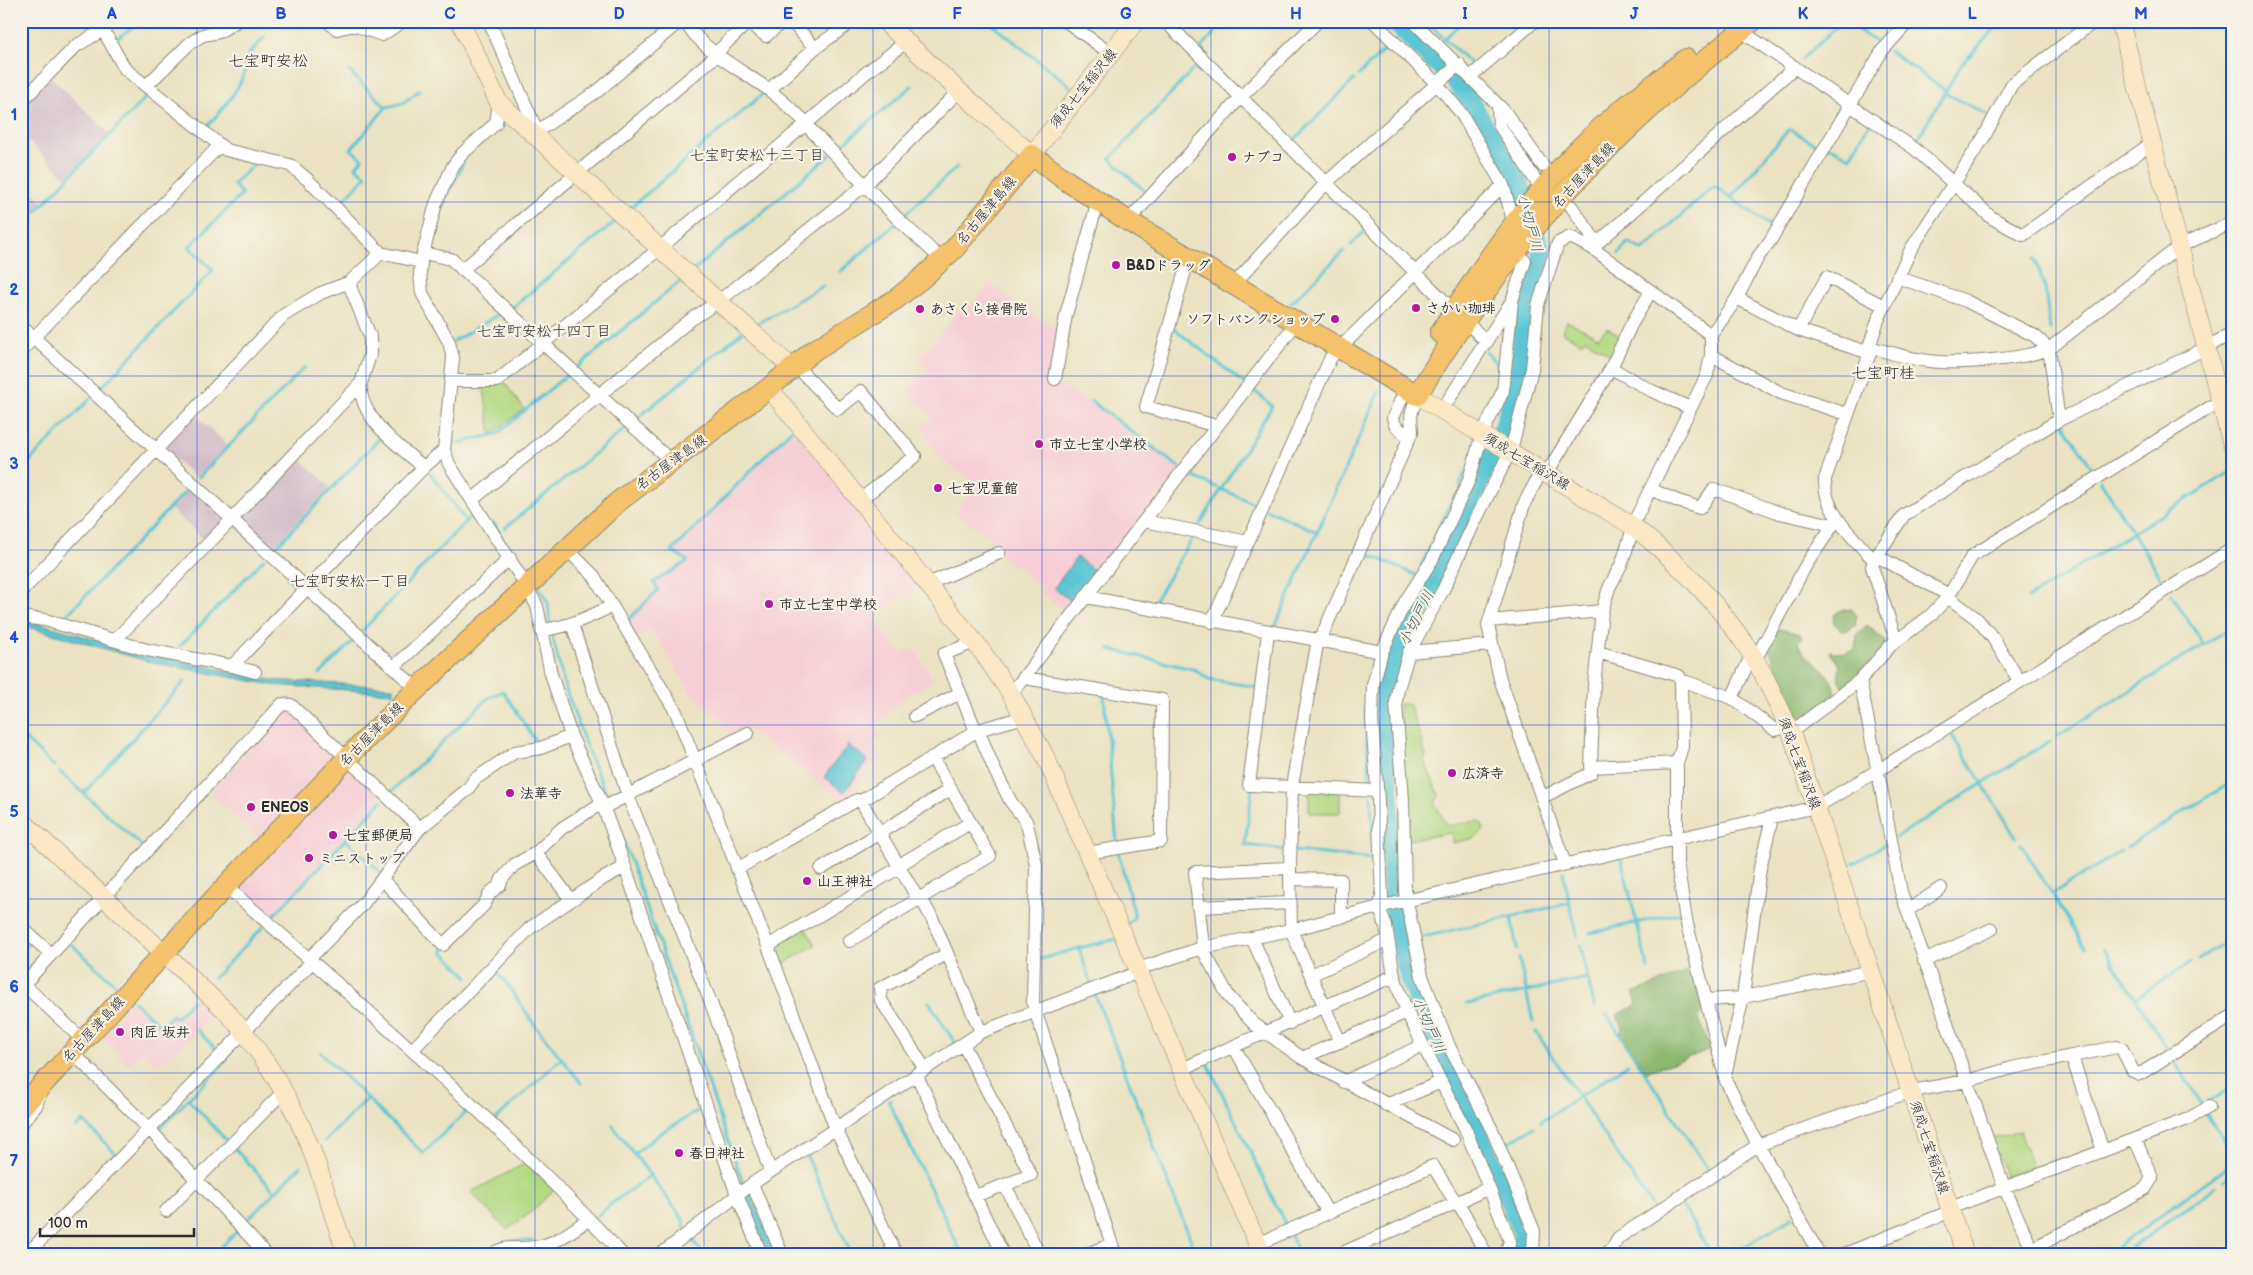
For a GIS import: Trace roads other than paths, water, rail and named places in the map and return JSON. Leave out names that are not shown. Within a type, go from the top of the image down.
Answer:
[{"type":"main road","name":"名古屋津島線","points":[[1412,392],[1515,221],[1539,193],[1614,116],[1739,24]]},
{"type":"main road","name":"名古屋津島線","points":[[1459,315],[1545,216],[1612,143],[1739,24]]},
{"type":"main road","name":"名古屋津島線","points":[[21,1108],[226,886],[347,758],[417,689],[619,501],[842,331],[896,299],[942,260],[954,249],[1032,155]]},
{"type":"main road","points":[[1032,155],[1128,221],[1412,392]]},
{"type":"street","points":[[147,85],[190,43],[203,35],[219,32],[237,21]]},
{"type":"street","points":[[327,21],[337,29],[354,25],[382,35],[403,21]]},
{"type":"street","points":[[460,21],[503,107],[535,132],[577,174],[838,409],[862,391],[915,456],[860,500]]},
{"type":"street","points":[[489,21],[535,132]]},
{"type":"street","points":[[535,132],[599,90],[680,21]]},
{"type":"street","points":[[684,21],[694,36],[716,54],[769,90],[806,124],[942,260]]},
{"type":"street","points":[[462,270],[716,54],[738,25],[749,23],[766,36],[783,21]]},
{"type":"street","points":[[791,21],[815,48]]},
{"type":"street","points":[[769,90],[815,48],[853,21]]},
{"type":"street","points":[[884,21],[959,91],[1032,155]]},
{"type":"street","points":[[1066,21],[1111,54]]},
{"type":"street","name":"須成七宝稲沢線","points":[[1032,155],[1136,21]]},
{"type":"street","points":[[1165,21],[1414,272],[1487,342]]},
{"type":"street","points":[[1128,221],[1240,98],[1318,21]]},
{"type":"street","points":[[1373,21],[1439,83],[1461,113],[1503,185],[1515,221]]},
{"type":"street","points":[[1413,21],[1505,112],[1543,166]]},
{"type":"street","points":[[1470,77],[1535,21]]},
{"type":"street","points":[[1543,798],[1591,773],[1602,611],[1609,588],[1622,563],[1634,527],[1650,489],[1707,375],[1711,355],[1711,335],[1737,298],[1758,257],[1770,241],[1882,51],[1909,21]]},
{"type":"street","points":[[1732,698],[1806,566],[1835,522],[1825,487],[1825,479],[1884,306],[1911,249],[1984,137],[2012,84],[2094,21]]},
{"type":"street","points":[[2120,21],[2232,445]]},
{"type":"street","points":[[1739,24],[1795,67],[1915,149],[1952,185],[1992,218],[2023,235],[2152,143]]},
{"type":"street","points":[[21,102],[76,46],[100,26],[124,70],[147,85],[226,150],[290,166],[307,179],[381,253],[451,259],[671,461]]},
{"type":"street","points":[[454,381],[497,381],[660,248],[906,42]]},
{"type":"street","points":[[1234,284],[1326,183],[1457,66]]},
{"type":"street","points":[[1595,245],[1795,67]]},
{"type":"street","points":[[475,498],[689,321],[719,301],[865,185],[959,91]]},
{"type":"street","points":[[1498,106],[1499,125],[1539,193]]},
{"type":"street","points":[[503,107],[496,124],[462,154],[445,182],[436,203],[422,258],[420,274],[422,293],[452,350],[454,381],[444,450],[448,464],[475,498],[528,587],[548,629],[551,674],[571,736],[606,805],[625,866],[744,1189],[762,1254]]},
{"type":"street","points":[[21,351],[220,144]]},
{"type":"street","points":[[1212,622],[1331,357],[1503,185]]},
{"type":"street","points":[[1055,379],[1066,315],[1095,210],[1100,203]]},
{"type":"street","points":[[1571,206],[1595,245],[1651,291],[1711,335]]},
{"type":"street","points":[[1737,298],[1798,330],[1869,350],[1945,362],[2006,358],[2038,353],[2049,349],[2180,246],[2232,223]]},
{"type":"street","points":[[1533,1254],[1534,1231],[1493,1132],[1449,1046],[1422,976],[1405,901],[1396,703],[1408,652],[1443,590],[1509,449],[1532,369],[1538,305],[1558,243],[1570,238],[1595,245]]},
{"type":"street","points":[[1442,410],[1512,301],[1525,266],[1520,246]]},
{"type":"street","points":[[21,592],[284,315],[320,293],[350,282],[381,253]]},
{"type":"street","points":[[1189,257],[1146,407],[1217,426]]},
{"type":"street","points":[[1798,330],[1828,277],[1884,306]]},
{"type":"street","points":[[1898,277],[1966,302],[2035,336],[2049,349],[2059,420]]},
{"type":"street","points":[[350,282],[370,336],[370,355],[361,382],[361,396],[379,426],[393,442],[424,466]]},
{"type":"street","points":[[1565,864],[1500,679],[1488,625],[1524,504],[1611,368],[1631,325],[1651,291]]},
{"type":"street","points":[[1506,1254],[1510,1242],[1465,1128],[1407,1012],[1394,976],[1381,906],[1377,791],[1371,703],[1373,685],[1382,652],[1405,602],[1432,560],[1469,480],[1484,435],[1502,391],[1512,301]]},
{"type":"street","points":[[1011,694],[1297,322]]},
{"type":"street","points":[[21,326],[417,689]]},
{"type":"street","points":[[1896,640],[1872,567],[1904,516],[2059,420],[2232,334]]},
{"type":"street","points":[[1711,355],[1781,393],[1847,414]]},
{"type":"street","points":[[1611,368],[1652,391],[1690,408]]},
{"type":"street","points":[[114,640],[232,519],[361,382]]},
{"type":"street","points":[[769,388],[975,642],[1011,694],[1045,756],[1260,1249],[1328,1213],[1433,1166],[1457,1202],[1486,1254]]},
{"type":"street","points":[[1409,438],[1395,425],[1393,418],[1412,392]]},
{"type":"street","points":[[1340,1042],[1291,930],[1292,786],[1319,639],[1409,438],[1412,427],[1412,392]]},
{"type":"street","name":"須成七宝稲沢線","points":[[1412,392],[1509,449],[1634,527],[1658,546],[1705,593],[1753,658],[1790,729],[1965,1254]]},
{"type":"street","points":[[1598,652],[1679,676],[1681,680],[1732,698],[1775,730],[1790,729],[1860,680],[1896,640],[1930,616],[1949,596],[1972,556],[2220,401]]},
{"type":"street","points":[[232,666],[424,466],[444,450]]},
{"type":"street","points":[[1650,489],[1678,502],[1700,508],[1714,489],[1780,513],[1835,522],[1876,558],[1949,596],[1977,619],[1993,638],[2020,682]]},
{"type":"street","points":[[1144,521],[1248,542]]},
{"type":"street","points":[[661,1254],[744,1189],[981,1032],[1138,970],[1203,948],[1291,930],[1381,906],[1816,807],[1878,771],[2232,549]]},
{"type":"street","points":[[568,550],[594,576],[668,697],[696,761],[768,946],[835,1128],[896,1254]]},
{"type":"street","points":[[928,584],[1000,553]]},
{"type":"street","points":[[394,667],[510,558]]},
{"type":"street","points":[[1086,598],[1382,652]]},
{"type":"street","points":[[548,629],[572,624],[612,606]]},
{"type":"street","points":[[1489,621],[1602,611]]},
{"type":"street","points":[[21,617],[46,620],[147,650],[255,672]]},
{"type":"street","points":[[572,624],[628,796],[711,1003],[770,1171]]},
{"type":"street","points":[[1268,632],[1249,784],[1377,791]]},
{"type":"street","points":[[975,642],[944,654],[995,771],[1011,802],[1026,820],[1036,865],[1032,1004],[1114,1249],[1087,1254]]},
{"type":"street","points":[[1408,652],[1492,645]]},
{"type":"street","points":[[1024,678],[1162,700],[1161,842],[1087,853]]},
{"type":"street","points":[[1681,680],[1682,747],[1677,763],[1678,863],[1686,920],[1724,1077],[1758,1145],[1819,1254]]},
{"type":"street","points":[[1860,680],[1901,892],[2004,1187],[2033,1252],[2145,1188],[2152,1178],[2135,1139]]},
{"type":"street","points":[[915,716],[960,693]]},
{"type":"street","points":[[266,1254],[150,1129],[22,983],[282,704],[291,705],[420,828]]},
{"type":"street","points":[[737,868],[857,800],[861,800],[977,730],[1024,717]]},
{"type":"street","points":[[383,880],[443,945],[484,905],[490,893],[500,885],[502,879],[514,865],[536,853],[562,828],[628,796],[748,733]]},
{"type":"street","points":[[27,1254],[245,1032],[363,904],[383,880],[420,828],[466,790],[475,779],[515,752],[542,748],[571,736]]},
{"type":"street","points":[[849,941],[990,856],[932,757]]},
{"type":"street","points":[[1591,767],[1677,763]]},
{"type":"street","points":[[821,869],[951,790]]},
{"type":"street","points":[[861,800],[918,899],[923,902],[932,918],[981,1032]]},
{"type":"street","points":[[1724,1077],[1743,998],[1760,868],[1772,818]]},
{"type":"street","points":[[21,820],[164,952],[226,1011],[245,1032],[284,1091],[307,1138],[348,1254]]},
{"type":"street","points":[[768,946],[970,823]]},
{"type":"street","points":[[536,853],[571,900]]},
{"type":"street","points":[[413,1049],[530,928],[625,866]]},
{"type":"street","points":[[1341,917],[1341,880],[1290,873],[1195,872],[1203,948],[1229,997],[1254,1024],[1268,1032],[1302,1058],[1453,1140]]},
{"type":"street","points":[[226,886],[413,1049],[589,1218],[622,1254]]},
{"type":"street","points":[[1908,910],[1940,888]]},
{"type":"street","points":[[1198,907],[1290,903]]},
{"type":"street","points":[[21,927],[51,954]]},
{"type":"street","points":[[1924,961],[1992,929]]},
{"type":"street","points":[[1252,938],[1290,1023]]},
{"type":"street","points":[[1310,975],[1388,940]]},
{"type":"street","points":[[947,954],[880,988],[881,1000],[921,1071],[1003,1254]]},
{"type":"street","points":[[1706,1000],[1743,998],[1872,971]]},
{"type":"street","points":[[1182,1069],[1394,976]]},
{"type":"street","points":[[1302,1058],[1407,1012]]},
{"type":"street","points":[[1605,1254],[1612,1249],[1618,1238],[1758,1145],[1912,1091],[1967,1081],[2012,1068],[2118,1047],[2122,1049],[2133,1071],[2140,1074],[2232,1016]]},
{"type":"street","points":[[963,1044],[1031,1175],[976,1196]]},
{"type":"street","points":[[1344,1082],[1424,1046]]},
{"type":"street","points":[[1234,1047],[1328,1213]]},
{"type":"street","points":[[2072,1057],[2103,1151]]},
{"type":"street","points":[[1386,1105],[1442,1082]]},
{"type":"street","points":[[21,1124],[36,1106],[42,1085]]},
{"type":"street","points":[[166,1211],[284,1091]]},
{"type":"street","points":[[1845,1254],[2004,1187],[2188,1120],[2209,1107]]},
{"type":"street","points":[[1005,1185],[1039,1254]]},
{"type":"street","points":[[1340,1254],[1489,1188]]},
{"type":"street","points":[[744,1189],[782,1254]]},
{"type":"street","points":[[494,1254],[505,1248],[535,1248],[549,1243],[589,1218]]},
{"type":"water","points":[[1077,557],[1096,572],[1073,602],[1054,588]]},
{"type":"water","points":[[21,620],[42,624],[145,654],[271,680],[393,687],[393,693],[273,685],[150,662],[21,626]]},
{"type":"water","points":[[848,745],[868,760],[844,792],[824,777]]},
{"type":"water","points":[[749,1190],[776,1254],[769,1254],[743,1194]]},
{"type":"waterway","points":[[118,38],[141,21]]},
{"type":"waterway","points":[[988,21],[1070,86]]},
{"type":"waterway","points":[[1207,55],[1201,48],[1225,21]]},
{"type":"waterway","name":"小切戸川","points":[[1393,21],[1456,82],[1468,97],[1521,187],[1542,255],[1524,307],[1519,375],[1504,426],[1445,560],[1392,664],[1386,683],[1383,707],[1389,783],[1394,909],[1409,979],[1421,1010],[1475,1124],[1523,1234],[1520,1254]]},
{"type":"waterway","points":[[1426,21],[1470,63]]},
{"type":"waterway","points":[[1444,39],[1463,21]]},
{"type":"waterway","points":[[1801,60],[1843,21]]},
{"type":"waterway","points":[[1845,21],[1882,46]]},
{"type":"waterway","points":[[1919,137],[1961,65],[2002,21]]},
{"type":"waterway","name":"小切戸川","points":[[1399,35],[1403,31]]},
{"type":"waterway","points":[[206,128],[232,96],[243,76],[246,67],[245,59],[264,37]]},
{"type":"waterway","points":[[1359,75],[1390,44]]},
{"type":"waterway","points":[[1889,51],[1946,91]]},
{"type":"waterway","points":[[1148,194],[1110,159],[1200,62]]},
{"type":"waterway","points":[[343,201],[366,176],[356,167],[362,159],[351,149],[386,107],[349,71]]},
{"type":"waterway","points":[[1295,139],[1354,80]]},
{"type":"waterway","points":[[836,150],[912,86]]},
{"type":"waterway","points":[[386,107],[403,103],[420,90]]},
{"type":"waterway","points":[[629,209],[765,92]]},
{"type":"waterway","points":[[1945,93],[1986,114]]},
{"type":"waterway","points":[[21,227],[148,95]]},
{"type":"waterway","points":[[499,127],[504,123],[505,116]]},
{"type":"waterway","points":[[1830,147],[1850,157],[1870,123]]},
{"type":"waterway","points":[[1731,198],[1789,129],[1821,147]]},
{"type":"waterway","points":[[694,270],[830,155]]},
{"type":"waterway","points":[[431,251],[442,207],[463,163]]},
{"type":"waterway","points":[[102,387],[213,270],[189,247],[242,194],[233,184],[255,164]]},
{"type":"waterway","points":[[902,217],[957,167]]},
{"type":"waterway","points":[[1619,254],[1628,242],[1643,250],[1714,186],[1772,227]]},
{"type":"waterway","points":[[513,307],[617,220]]},
{"type":"waterway","points":[[840,272],[896,223]]},
{"type":"waterway","points":[[1351,245],[1366,230]]},
{"type":"waterway","points":[[1291,303],[1344,251]]},
{"type":"waterway","points":[[2035,259],[2045,288],[2050,330]]},
{"type":"waterway","points":[[579,366],[683,279]]},
{"type":"waterway","points":[[755,325],[823,286]]},
{"type":"waterway","points":[[454,341],[501,313]]},
{"type":"waterway","points":[[1173,328],[1245,384]]},
{"type":"waterway","points":[[634,421],[742,332]]},
{"type":"waterway","points":[[1472,338],[1479,345]]},
{"type":"waterway","points":[[1486,352],[1502,369]]},
{"type":"waterway","points":[[199,477],[305,367]]},
{"type":"waterway","name":"小切戸川","points":[[1512,371],[1519,375]]},
{"type":"waterway","points":[[449,445],[497,434],[568,374]]},
{"type":"waterway","points":[[1199,526],[1272,406],[1252,389]]},
{"type":"waterway","points":[[1275,627],[1380,390]]},
{"type":"waterway","points":[[21,470],[90,399]]},
{"type":"waterway","points":[[1091,401],[1180,468]]},
{"type":"waterway","points":[[2063,423],[2096,474]]},
{"type":"waterway","points":[[505,528],[627,427]]},
{"type":"waterway","points":[[628,620],[658,590],[654,582],[688,561],[672,551],[792,429]]},
{"type":"waterway","points":[[274,549],[381,437]]},
{"type":"waterway","points":[[428,470],[466,521]]},
{"type":"waterway","points":[[2028,598],[2232,471]]},
{"type":"waterway","points":[[1460,485],[1465,472]]},
{"type":"waterway","points":[[1187,474],[1259,506]]},
{"type":"waterway","points":[[2100,480],[2165,584]]},
{"type":"waterway","points":[[63,619],[189,488]]},
{"type":"waterway","points":[[1420,568],[1455,495]]},
{"type":"waterway","points":[[1267,510],[1318,532]]},
{"type":"waterway","points":[[362,631],[470,517]]},
{"type":"waterway","points":[[493,522],[502,536]]},
{"type":"waterway","points":[[1152,605],[1194,536]]},
{"type":"waterway","points":[[506,542],[527,573]]},
{"type":"waterway","points":[[1363,552],[1416,575]]},
{"type":"waterway","points":[[180,646],[265,558]]},
{"type":"waterway","points":[[287,578],[298,588]]},
{"type":"waterway","name":"小切戸川","points":[[1426,582],[1433,585]]},
{"type":"waterway","points":[[540,588],[548,603],[550,625]]},
{"type":"waterway","points":[[2171,594],[2204,645]]},
{"type":"waterway","points":[[307,597],[323,612]]},
{"type":"waterway","points":[[331,619],[354,640]]},
{"type":"waterway","points":[[2058,736],[2232,627]]},
{"type":"waterway","points":[[551,631],[565,687],[590,757],[610,802]]},
{"type":"waterway","points":[[320,674],[355,639]]},
{"type":"waterway","points":[[1109,649],[1196,670],[1208,679],[1256,687]]},
{"type":"waterway","points":[[1370,675],[1372,661]]},
{"type":"waterway","points":[[84,793],[185,681]]},
{"type":"waterway","points":[[1367,686],[1365,705],[1370,786]]},
{"type":"waterway","points":[[390,793],[488,698],[503,691],[535,740]]},
{"type":"waterway","points":[[1104,695],[1117,844]]},
{"type":"waterway","points":[[1951,734],[2016,837]]},
{"type":"waterway","points":[[24,738],[54,766]]},
{"type":"waterway","points":[[1895,838],[2050,741]]},
{"type":"waterway","points":[[60,772],[143,847]]},
{"type":"waterway","points":[[2127,847],[2232,782]]},
{"type":"waterway","points":[[1252,789],[1245,845],[1286,850]]},
{"type":"waterway","points":[[1294,851],[1374,859],[1371,796]]},
{"type":"waterway","points":[[271,918],[382,801]]},
{"type":"waterway","points":[[612,808],[744,1186]]},
{"type":"waterway","points":[[345,839],[381,873]]},
{"type":"waterway","points":[[1854,863],[1887,843]]},
{"type":"waterway","points":[[2021,844],[2085,947]]},
{"type":"waterway","points":[[2052,894],[2121,851]]},
{"type":"waterway","points":[[1118,852],[1135,916],[1126,926]]},
{"type":"waterway","points":[[1621,858],[1648,969]]},
{"type":"waterway","points":[[1563,872],[1577,936]]},
{"type":"waterway","points":[[1410,893],[1468,880]]},
{"type":"waterway","points":[[1423,937],[1570,903]]},
{"type":"waterway","points":[[1590,933],[1680,913]]},
{"type":"waterway","points":[[1511,917],[1517,949]]},
{"type":"waterway","points":[[214,978],[263,927]]},
{"type":"waterway","points":[[2198,959],[2232,938]]},
{"type":"waterway","points":[[1091,984],[1079,948],[1117,939]]},
{"type":"waterway","points":[[21,952],[31,941]]},
{"type":"waterway","points":[[70,943],[115,984]]},
{"type":"waterway","points":[[1580,945],[1594,1006]]},
{"type":"waterway","points":[[445,948],[442,951],[468,977]]},
{"type":"waterway","points":[[1038,960],[1079,948]]},
{"type":"waterway","points":[[2104,948],[2169,1052]]},
{"type":"waterway","points":[[1519,958],[1533,1022]]},
{"type":"waterway","points":[[2135,998],[2190,963]]},
{"type":"waterway","points":[[495,971],[505,981],[534,1024],[581,1083]]},
{"type":"waterway","points":[[1467,1004],[1587,978]]},
{"type":"waterway","points":[[1095,994],[1196,1254]]},
{"type":"waterway","points":[[133,1001],[161,1026],[173,1015],[176,1018],[193,1000]]},
{"type":"waterway","points":[[929,1002],[955,1043],[952,1045]]},
{"type":"waterway","points":[[1607,1015],[1709,1171]]},
{"type":"waterway","points":[[197,1030],[218,1051]]},
{"type":"waterway","points":[[1536,1032],[1652,1206]]},
{"type":"waterway","points":[[320,1052],[423,1153],[468,1110]]},
{"type":"waterway","points":[[159,1129],[227,1060],[224,1058]]},
{"type":"waterway","points":[[495,1120],[562,1058]]},
{"type":"waterway","points":[[2172,1058],[2203,1106]]},
{"type":"waterway","points":[[1208,1064],[1286,1226]]},
{"type":"waterway","points":[[1541,1122],[1628,1064]]},
{"type":"waterway","points":[[2207,1102],[2232,1087]]},
{"type":"waterway","points":[[188,1099],[228,1142]]},
{"type":"waterway","points":[[325,1141],[367,1099]]},
{"type":"waterway","points":[[891,1099],[888,1100],[962,1254]]},
{"type":"waterway","points":[[634,1154],[662,1132],[698,1111]]},
{"type":"waterway","points":[[2206,1113],[2232,1154]]},
{"type":"waterway","points":[[76,1128],[83,1121],[117,1155]]},
{"type":"waterway","points":[[613,1126],[683,1219],[685,1228]]},
{"type":"waterway","points":[[1504,1145],[1534,1127]]},
{"type":"waterway","points":[[235,1149],[275,1192]]},
{"type":"waterway","points":[[806,1154],[851,1254]]},
{"type":"waterway","points":[[2108,1254],[2232,1163]]},
{"type":"waterway","points":[[243,1224],[301,1166]]},
{"type":"waterway","points":[[597,1216],[651,1175]]},
{"type":"waterway","points":[[2224,1180],[2232,1175]]},
{"type":"waterway","points":[[2124,1254],[2216,1186]]},
{"type":"waterway","points":[[1680,1202],[1711,1254]]},
{"type":"waterway","points":[[1732,1254],[1792,1218],[1791,1216]]},
{"type":"waterway","points":[[214,1254],[237,1231]]},
{"type":"waterway","points":[[1290,1234],[1300,1254]]},
{"type":"waterway","points":[[691,1238],[703,1254]]},
{"type":"waterway","points":[[485,1254],[502,1243],[533,1241]]},
{"type":"waterway","points":[[21,1242],[25,1246]]},
{"type":"waterway","points":[[2132,1247],[2138,1254]]},
{"type":"waterway","points":[[1327,1254],[1338,1249]]},
{"type":"place","name":"ナブコ","points":[[1232,157]]},
{"type":"place","name":"B&Dドラッグ","points":[[1116,265]]},
{"type":"place","name":"さかい珈琲","points":[[1416,308]]},
{"type":"place","name":"あさくら接骨院","points":[[920,309]]},
{"type":"place","name":"ソフトバンクショップ","points":[[1335,319]]},
{"type":"place","name":"市立七宝小学校","points":[[1039,444]]},
{"type":"place","name":"七宝児童館","points":[[938,488]]},
{"type":"place","name":"市立七宝中学校","points":[[769,604]]},
{"type":"place","name":"広済寺","points":[[1452,773]]},
{"type":"place","name":"法華寺","points":[[510,793]]},
{"type":"place","name":"ENEOS","points":[[251,807]]},
{"type":"place","name":"七宝郵便局","points":[[333,835]]},
{"type":"place","name":"ミニストップ","points":[[309,858]]},
{"type":"place","name":"山王神社","points":[[807,881]]},
{"type":"place","name":"肉匠 坂井","points":[[120,1032]]},
{"type":"place","name":"春日神社","points":[[679,1153]]},
{"type":"district","name":"七宝町安松","points":[[268,60]]},
{"type":"district","name":"七宝町安松十三丁目","points":[[757,155]]},
{"type":"district","name":"七宝町安松十四丁目","points":[[544,331]]},
{"type":"district","name":"七宝町桂","points":[[1883,372]]},
{"type":"district","name":"七宝町安松一丁目","points":[[350,581]]}]
